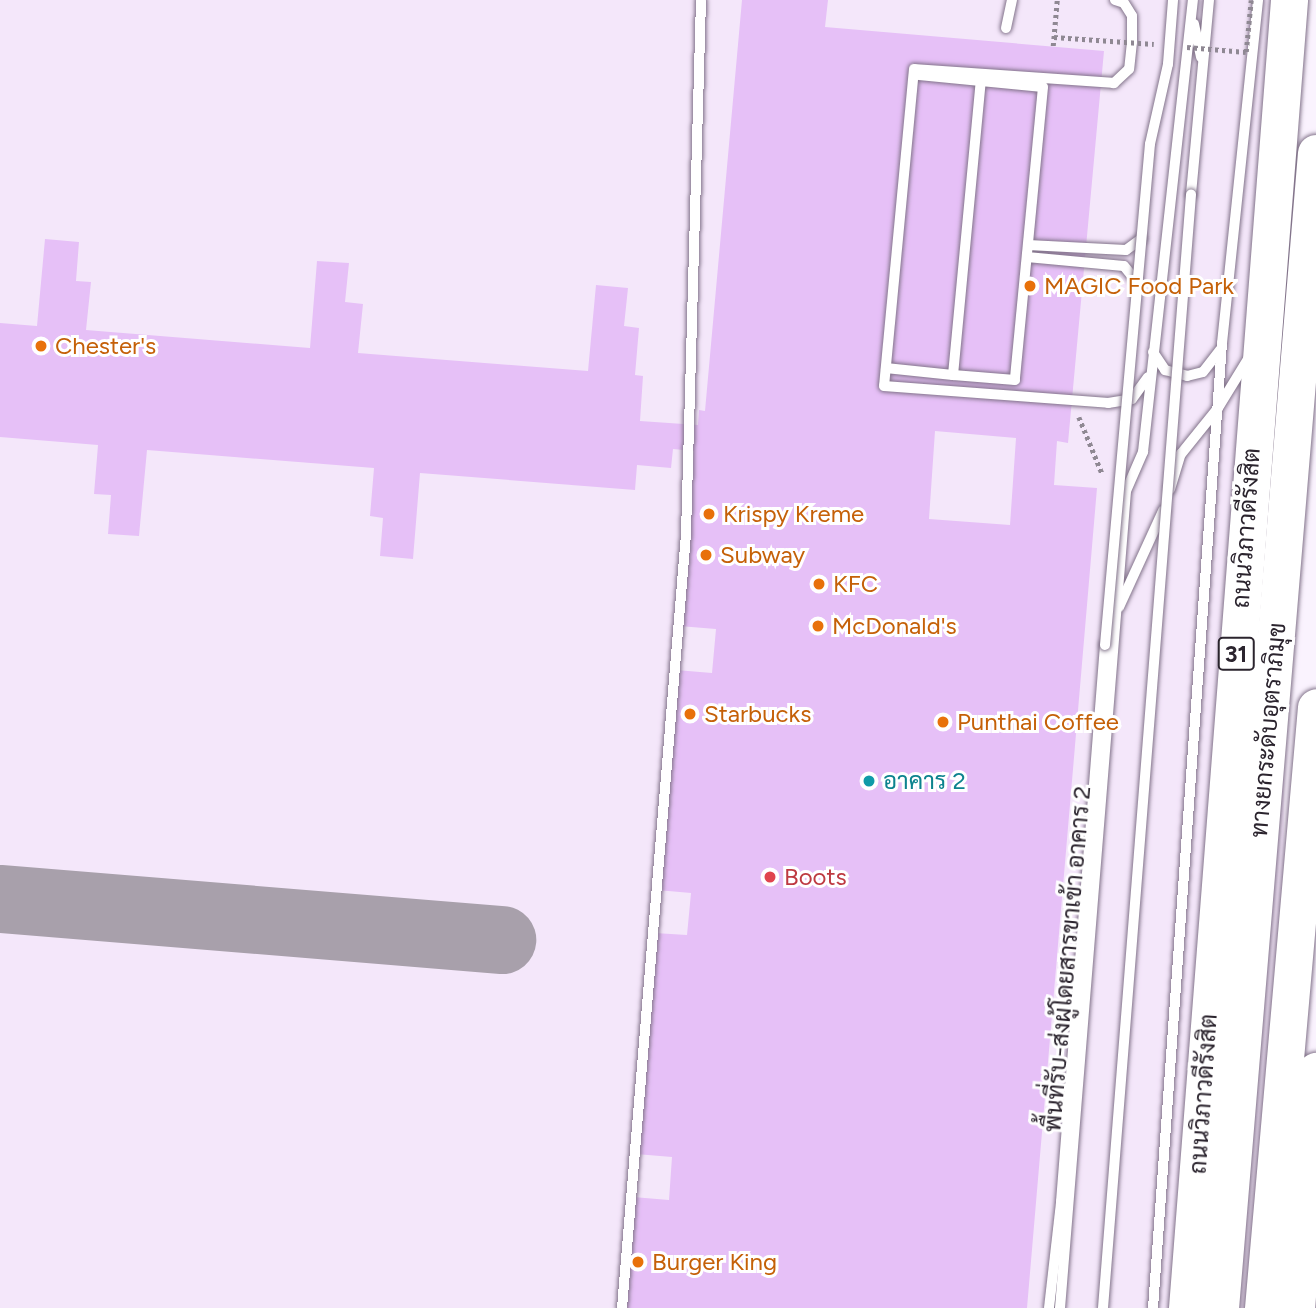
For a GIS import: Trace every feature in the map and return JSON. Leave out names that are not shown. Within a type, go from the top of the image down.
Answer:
[{"type":"highway","name":"ถนนวิภาวดีรังสิต","points":[[1187,1308],[1260,339],[1289,0]]},
{"type":"highway","name":"ทางยกระดับอุตราภิมุข","points":[[1220,1308],[1316,153]]},
{"type":"highway","name":"ทางยกระดับอุตราภิมุข","points":[[1263,1308],[1316,707]]},
{"type":"highway","points":[[1296,1308],[1316,1072]]},
{"type":"lane","points":[[622,1308],[686,534],[701,0]]},
{"type":"lane","points":[[1006,28],[1012,0]]},
{"type":"lane","points":[[1115,0],[1124,3],[1132,16],[1132,29],[1129,69],[1114,83],[914,69],[884,386],[1108,403],[1132,399],[1150,375]]},
{"type":"lane","points":[[1049,1308],[1061,1202],[1136,281],[1150,144],[1168,64],[1173,0]]},
{"type":"lane","points":[[1193,0],[1192,15],[1204,72]]},
{"type":"lane","points":[[1101,1308],[1209,0]]},
{"type":"lane","points":[[1153,1308],[1222,343],[1258,0]]},
{"type":"lane","name":"พื้นที่รับ-ส่งผู้โดยสารขาเข้า อาคาร 2","points":[[1060,1308],[1126,491],[1143,452],[1192,15]]},
{"type":"lane","points":[[886,368],[1015,380],[1027,257],[1043,87],[914,75]]},
{"type":"lane","points":[[953,375],[981,82]]},
{"type":"lane","points":[[1028,245],[1126,250],[1140,239]]},
{"type":"lane","points":[[1027,257],[1083,260],[1124,266],[1136,281]]},
{"type":"lane","points":[[1116,614],[1163,511],[1181,454],[1218,408],[1260,339]]},
{"type":"lane","points":[[1153,352],[1165,370],[1187,376],[1203,372],[1215,361],[1222,343]]},
{"type":"lane","points":[[1101,1308],[1163,511]]},
{"type":"path","points":[[1053,46],[1057,0]]},
{"type":"shaded area","points":[[0,0],[1284,0],[1284,1308],[0,1308]]},
{"type":"building","name":"อาคาร 2","points":[[742,0],[828,0],[825,27],[1104,51],[1068,443],[1057,441],[1054,485],[1097,488],[1027,1308],[624,1308],[633,1197],[669,1200],[672,1157],[636,1154],[655,933],[687,935],[691,893],[657,890],[676,670],[712,673],[716,629],[679,626],[694,451],[673,449],[671,468],[637,465],[635,490],[420,473],[413,559],[380,556],[383,518],[370,516],[374,468],[147,450],[139,536],[108,534],[111,495],[94,494],[98,445],[0,437],[0,323],[37,326],[45,239],[79,242],[76,281],[91,282],[86,330],[310,348],[317,261],[349,263],[345,302],[363,304],[358,353],[588,371],[596,285],[628,288],[624,326],[639,328],[635,375],[643,376],[640,421],[698,425],[699,410],[705,411]],"holes":[[[935,431],[1016,438],[1010,525],[929,519]]]},
{"type":"taxiway","points":[[0,899],[502,940]]},
{"type":"place","name":"MAGIC Food Park","points":[[1030,286]]},
{"type":"place","name":"Chester's","points":[[41,346]]},
{"type":"place","name":"Krispy Kreme","points":[[709,514]]},
{"type":"place","name":"Subway","points":[[706,555]]},
{"type":"place","name":"KFC","points":[[819,584]]},
{"type":"place","name":"McDonald's","points":[[818,626]]},
{"type":"place","name":"Starbucks","points":[[690,714]]},
{"type":"place","name":"Punthai Coffee","points":[[943,722]]},
{"type":"place","name":"อาคาร 2","points":[[869,781]]},
{"type":"place","name":"Boots","points":[[770,877]]},
{"type":"place","name":"Burger King","points":[[638,1262]]}]
